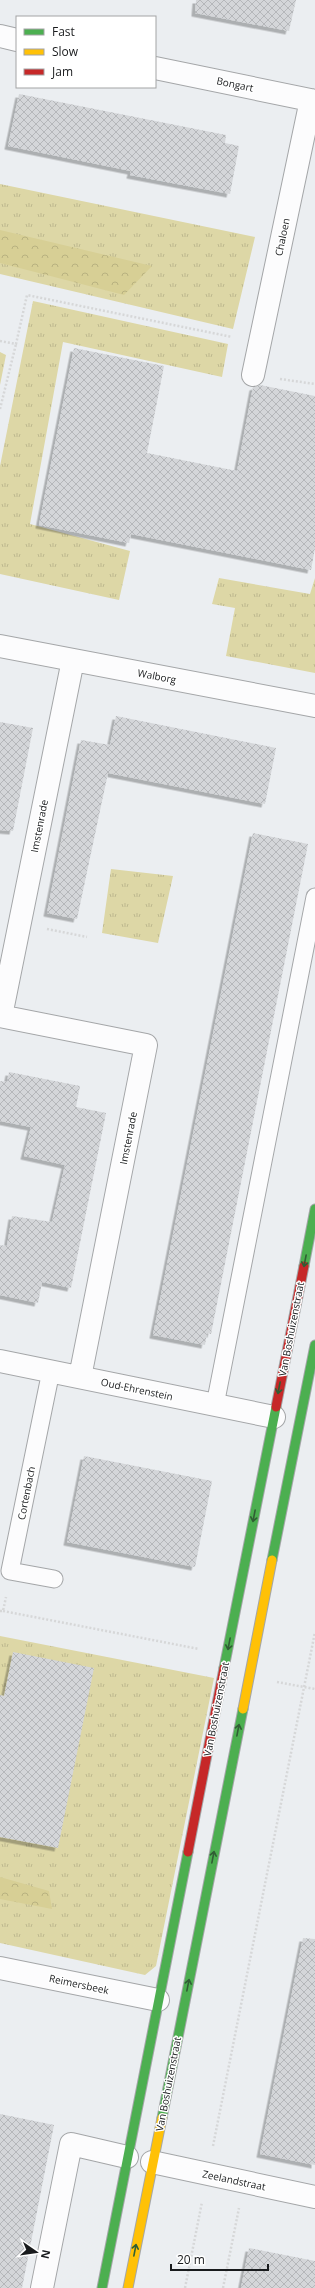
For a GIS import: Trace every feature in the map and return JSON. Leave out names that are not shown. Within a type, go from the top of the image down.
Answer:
[{"type":"street","points":[[0,36],[16,40]]},
{"type":"street","name":"Bongart","points":[[156,68],[313,100]]},
{"type":"street","name":"Chaloen","points":[[253,375],[313,100]]},
{"type":"street","name":"Walborg","points":[[0,646],[315,706]]},
{"type":"street","name":"Imstenrade","points":[[73,660],[0,1016],[146,1045],[80,1377]]},
{"type":"street","name":"Van Boshuizenstraat","points":[[102,2288],[127,2157],[172,2003],[249,1676],[288,1420],[312,1243],[315,1209]]},
{"type":"street","name":"Van Boshuizenstraat","points":[[128,2288],[152,2162],[172,2003],[227,1654],[288,1420],[315,1345]]},
{"type":"street","name":"Oud-Ehrenstein","points":[[0,1360],[288,1420]]},
{"type":"street","name":"Reimersbeek","points":[[0,1968],[172,2003]]},
{"type":"street","points":[[42,2288],[71,2144],[152,2162]]},
{"type":"street","name":"Zeelandstraat","points":[[152,2162],[315,2197]]},
{"type":"lane","points":[[215,1405],[315,897]]},
{"type":"lane","name":"Cortenbach","points":[[50,1371],[10,1571],[54,1579]]},
{"type":"path","points":[[0,409],[27,295],[260,342]]},
{"type":"path","points":[[0,341],[16,344]]},
{"type":"path","points":[[253,375],[315,384]]},
{"type":"path","points":[[19,923],[87,937]]},
{"type":"path","points":[[3,1611],[227,1654]]},
{"type":"path","points":[[185,2288],[315,1632]]},
{"type":"path","points":[[249,1676],[315,1689]]},
{"type":"path","points":[[223,2288],[244,2182]]},
{"type":"green space","points":[[0,184],[255,237],[233,329],[0,274]]},
{"type":"green space","points":[[0,230],[152,266],[124,295],[0,263]]},
{"type":"green space","points":[[33,301],[228,344],[222,377],[63,342],[30,524],[130,551],[119,600],[0,574],[0,466]]},
{"type":"green space","points":[[0,352],[6,355],[0,385]]},
{"type":"green space","points":[[219,578],[310,594],[315,578],[315,673],[226,656],[235,608],[212,604]]},
{"type":"green space","points":[[111,869],[173,876],[158,943],[102,933]]},
{"type":"green space","points":[[0,1636],[214,1678],[156,1966],[145,1975],[0,1943]]},
{"type":"green space","points":[[0,1877],[49,1891],[52,1909],[0,1899]]},
{"type":"building","points":[[196,0],[296,0],[289,31],[195,13]]},
{"type":"building","points":[[19,94],[226,135],[225,143],[239,146],[230,194],[130,175],[131,171],[8,146]]},
{"type":"building","points":[[74,348],[164,366],[147,453],[237,471],[253,387],[260,385],[315,396],[315,548],[311,570],[131,534],[129,543],[39,525]]},
{"type":"building","points":[[116,716],[276,748],[265,804],[108,773],[77,919],[47,913],[81,740],[110,745]]},
{"type":"building","points":[[0,722],[33,728],[13,831],[0,830]]},
{"type":"building","points":[[253,833],[308,844],[211,1334],[207,1333],[205,1345],[153,1335]]},
{"type":"building","points":[[9,1072],[80,1086],[76,1107],[106,1113],[71,1288],[42,1282],[38,1303],[0,1295],[0,1245],[7,1246],[12,1216],[52,1222],[65,1165],[24,1156],[31,1127],[0,1121],[0,1081],[7,1082]]},
{"type":"building","points":[[84,1456],[212,1481],[195,1567],[67,1542]]},
{"type":"building","points":[[13,1652],[94,1668],[58,1848],[0,1837],[0,1695],[4,1696]]},
{"type":"building","points":[[303,1938],[315,1939],[315,2165],[260,2154]]},
{"type":"building","points":[[0,2114],[54,2125],[22,2288],[0,2288]]},
{"type":"building","points":[[249,2248],[315,2261],[315,2288],[241,2288]]},
{"type":"traffic: fast","points":[[304,1266],[315,1209]]},
{"type":"traffic: fast","points":[[272,1560],[315,1345]]},
{"type":"traffic: fast","points":[[224,1668],[276,1407]]},
{"type":"traffic: fast","points":[[162,2118],[243,1709]]},
{"type":"traffic: fast","points":[[102,2288],[188,1852]]},
{"type":"traffic: slow","points":[[243,1709],[272,1560]]},
{"type":"traffic: slow","points":[[128,2288],[162,2118]]},
{"type":"traffic: jam","points":[[276,1407],[304,1266]]},
{"type":"traffic: jam","points":[[188,1852],[224,1668]]}]
